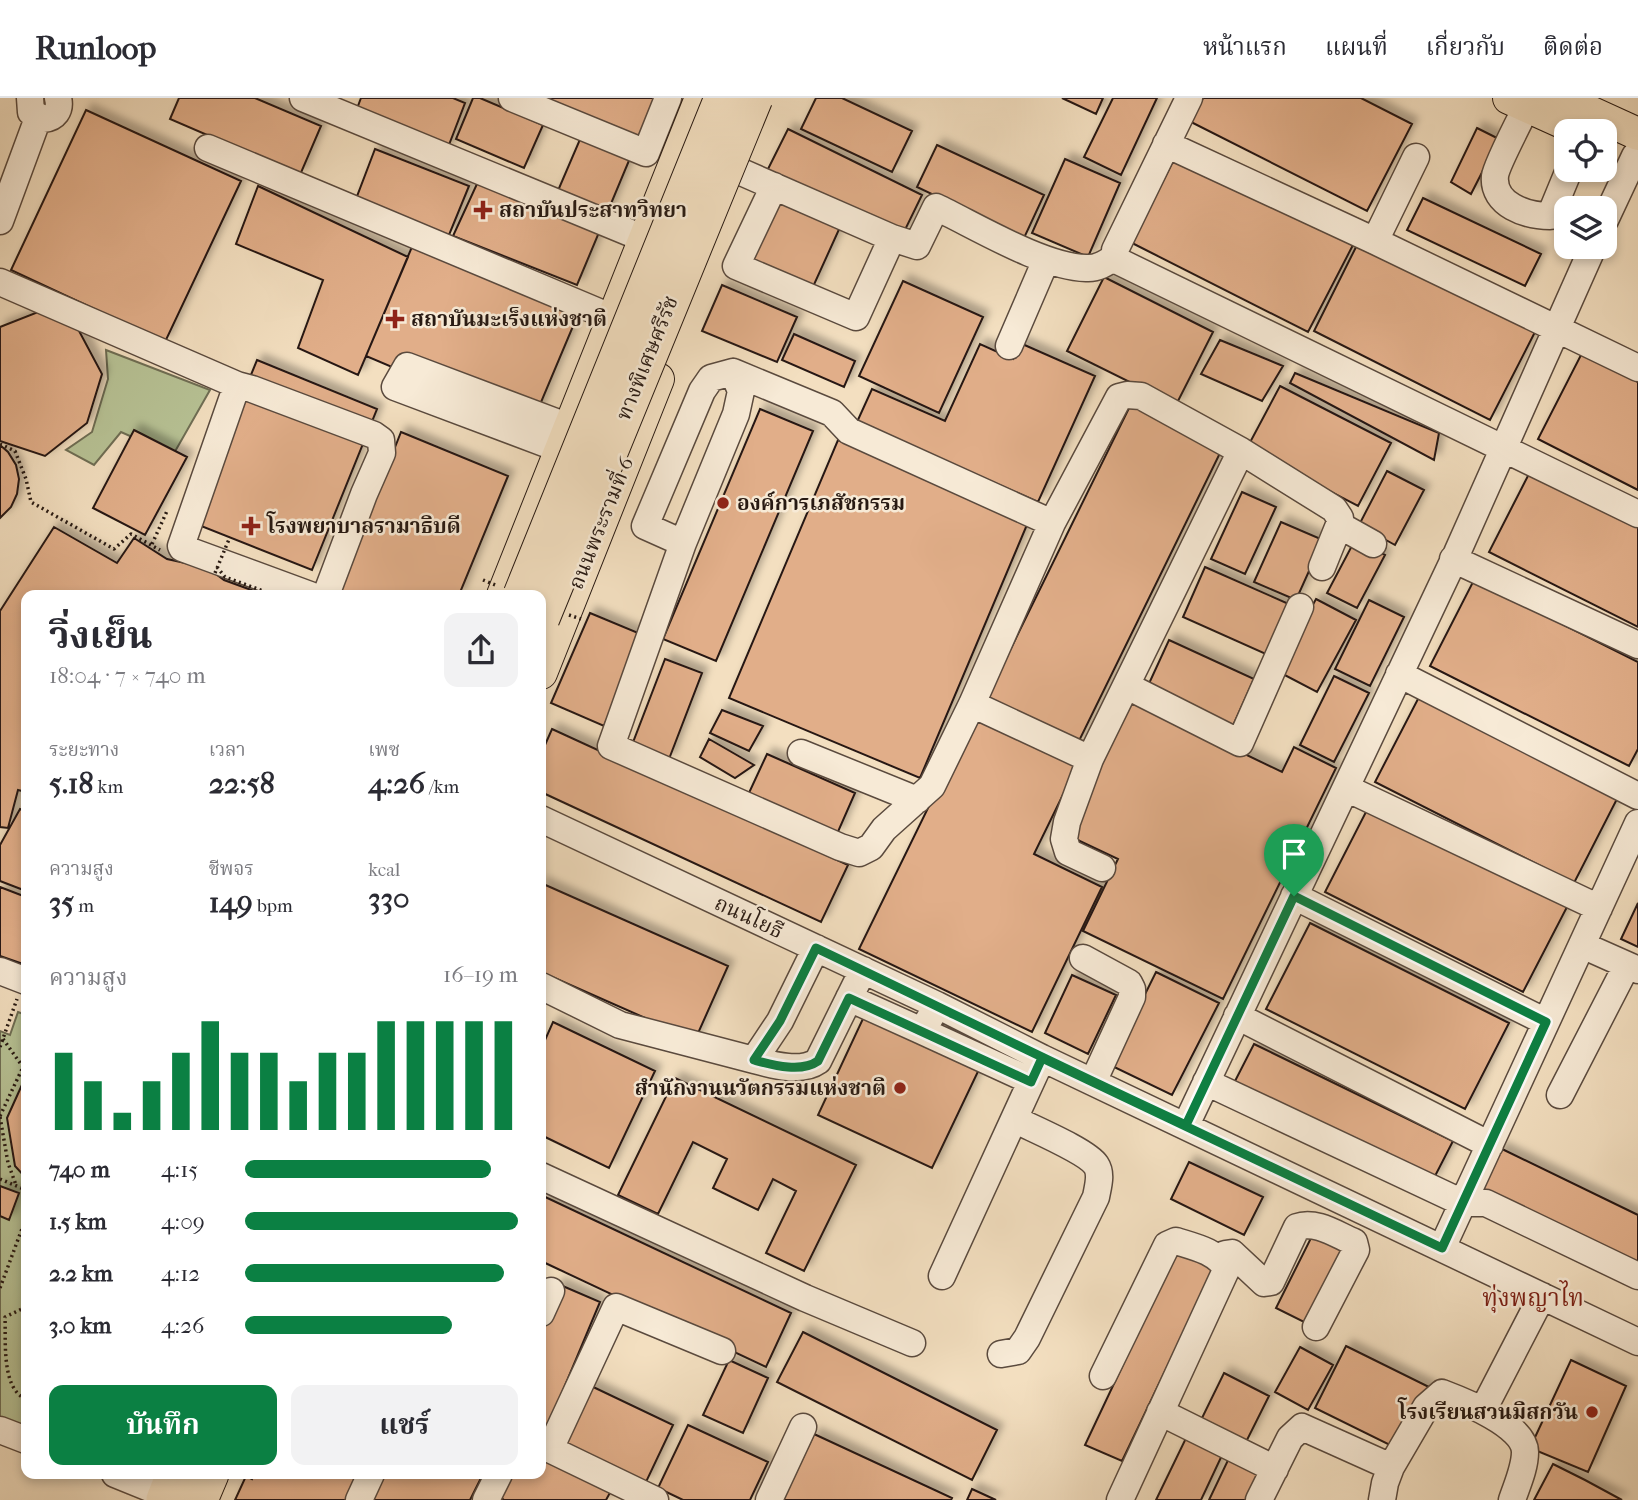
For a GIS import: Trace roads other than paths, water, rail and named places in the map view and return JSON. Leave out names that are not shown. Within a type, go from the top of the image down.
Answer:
[{"type":"highway","name":"ทางพิเศษศรีรัช","points":[[525,590],[723,98]]},
{"type":"highway","name":"ทางพิเศษศรีรัช","points":[[546,606],[754,98]]},
{"type":"highway","points":[[199,1500],[208,1479]]},
{"type":"main road","points":[[505,590],[701,98]]},
{"type":"main road","points":[[651,225],[747,98]]},
{"type":"main road","name":"ถนนพระรามที่ 6","points":[[546,661],[767,98]]},
{"type":"main road","points":[[1559,98],[1637,149]]},
{"type":"main road","points":[[1599,98],[1638,116]]},
{"type":"main road","points":[[1518,102],[1556,119]]},
{"type":"main road","points":[[1617,145],[1637,149]]},
{"type":"main road","points":[[611,324],[668,354]]},
{"type":"main road","points":[[212,1500],[221,1479]]},
{"type":"street","points":[[0,221],[34,108],[53,116],[59,108],[58,98]]},
{"type":"street","points":[[303,98],[461,163],[651,225]]},
{"type":"street","points":[[512,98],[646,153],[668,98]]},
{"type":"street","points":[[668,98],[682,146]]},
{"type":"street","points":[[1189,98],[1115,250],[1115,257],[1120,262],[1638,514]]},
{"type":"street","points":[[1518,102],[1495,176],[1500,197],[1511,206],[1534,216],[1550,216],[1564,182]]},
{"type":"street","points":[[1166,144],[1376,241],[1638,368]]},
{"type":"street","points":[[208,149],[611,324]]},
{"type":"street","points":[[1616,196],[1637,149]]},
{"type":"street","points":[[1376,241],[1416,157]]},
{"type":"street","points":[[739,171],[918,246],[936,207],[1046,260],[1087,268],[1102,265],[1115,257]]},
{"type":"street","points":[[774,186],[736,266],[856,317],[892,237]]},
{"type":"street","points":[[1186,1125],[1454,559],[1587,259]]},
{"type":"street","points":[[1009,346],[1046,260]]},
{"type":"street","points":[[0,282],[237,385],[338,421],[381,440],[382,453],[328,590]]},
{"type":"street","points":[[407,366],[565,438],[395,387],[407,366]]},
{"type":"street","points":[[733,372],[741,391],[736,414],[683,543],[611,746],[839,847],[859,853],[871,847],[884,829],[932,786],[972,704],[1052,523],[1119,397],[1141,396],[1241,451],[1334,509],[1340,518],[1339,526],[1322,567]]},
{"type":"street","points":[[683,543],[645,526],[707,384],[711,378],[733,372],[811,403],[832,413],[849,431],[1052,523]]},
{"type":"street","points":[[237,385],[181,545],[182,548],[296,590]]},
{"type":"street","points":[[1102,868],[1068,852],[1064,839],[1067,822],[1090,759],[1241,451]]},
{"type":"street","points":[[628,456],[667,473]]},
{"type":"street","points":[[1339,526],[1373,544]]},
{"type":"street","points":[[1454,559],[1638,645]]},
{"type":"street","points":[[1127,686],[1240,743],[1300,607]]},
{"type":"street","points":[[1399,674],[1638,796]]},
{"type":"street","points":[[972,704],[1090,759]]},
{"type":"street","points":[[802,753],[918,800]]},
{"type":"street","points":[[1346,788],[1599,908]]},
{"type":"street","name":"ถนนโยธี","points":[[546,820],[937,1005],[1036,1070],[1093,1082],[1638,1342]]},
{"type":"street","points":[[1442,1248],[1599,908],[1635,838]]},
{"type":"street","points":[[1294,896],[1546,1022]]},
{"type":"street","points":[[1560,1095],[1632,968],[1582,945]]},
{"type":"street","points":[[754,1060],[780,1021],[816,948]]},
{"type":"street","points":[[1083,958],[1129,983],[1132,989],[1132,997],[1093,1082]]},
{"type":"street","points":[[546,991],[620,1025],[754,1060],[795,1067],[811,1065],[818,1061],[863,970]]},
{"type":"street","points":[[0,971],[21,986]]},
{"type":"street","points":[[849,998],[922,1031],[1036,1070],[942,1276]]},
{"type":"street","points":[[922,1031],[937,1005]]},
{"type":"street","points":[[1237,1016],[1490,1145]]},
{"type":"street","points":[[1206,1082],[1462,1203],[1486,1203],[1638,1276]]},
{"type":"street","points":[[1001,1354],[1018,1350],[1027,1338],[1096,1197],[1100,1178],[1095,1164],[1078,1152],[1014,1119]]},
{"type":"street","points":[[546,1178],[806,1298],[912,1343]]},
{"type":"street","points":[[1220,1259],[1225,1254],[1232,1253],[1264,1283],[1271,1282],[1297,1227],[1304,1224],[1315,1225],[1354,1242],[1356,1250],[1316,1327]]},
{"type":"street","points":[[1103,1376],[1167,1245],[1176,1241],[1201,1248],[1220,1259],[1227,1268],[1160,1412],[1124,1498]]},
{"type":"street","points":[[1483,1410],[1542,1296]]},
{"type":"street","points":[[546,1445],[616,1307],[722,1352]]},
{"type":"street","points":[[1382,1500],[1391,1467],[1426,1407],[1442,1393],[1483,1410],[1520,1437],[1525,1449],[1524,1462],[1512,1500]]},
{"type":"street","points":[[1160,1412],[1275,1469]]},
{"type":"street","points":[[769,1500],[803,1427]]},
{"type":"street","points":[[1259,1500],[1290,1438],[1303,1427],[1391,1467]]},
{"type":"street","points":[[0,1430],[21,1438]]},
{"type":"street","points":[[546,1448],[624,1493],[655,1500]]},
{"type":"street","points":[[133,1479],[159,1487]]},
{"type":"street","points":[[359,1500],[369,1479]]},
{"type":"street","points":[[486,1500],[496,1479]]},
{"type":"place","name":"สถาบันประสาทวิทยา","points":[[483,210]]},
{"type":"place","name":"สถาบันมะเร็งแห่งชาติ","points":[[395,319]]},
{"type":"place","name":"องค์การเภสัชกรรม","points":[[723,503]]},
{"type":"place","name":"โรงพยาบาลรามาธิบดี","points":[[251,526]]},
{"type":"place","name":"สำนักงานนวัตกรรมแห่งชาติ","points":[[900,1088]]},
{"type":"place","name":"โรงเรียนสวนมิสกวัน","points":[[1592,1412]]},
{"type":"district","name":"ทุ่งพญาไท","points":[[1533,1298]]}]
